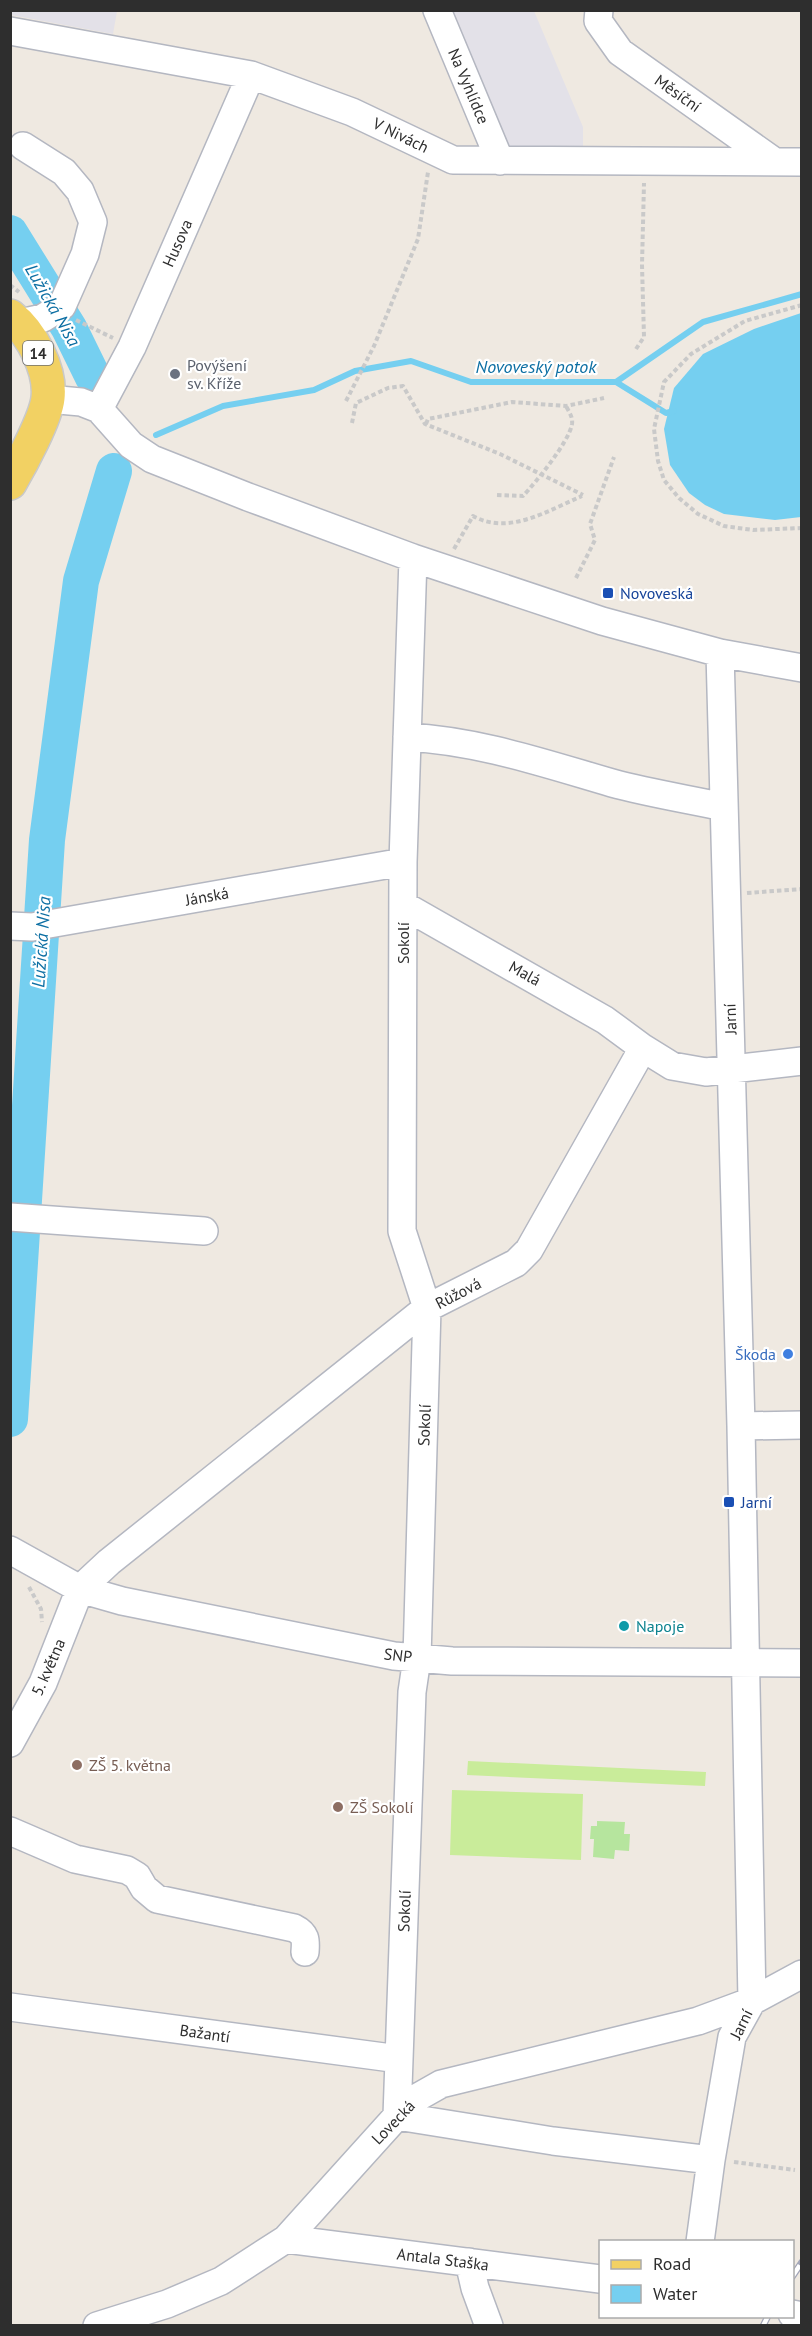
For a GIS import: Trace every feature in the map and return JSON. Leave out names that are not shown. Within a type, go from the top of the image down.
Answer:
[{"type":"main road","name":"14","points":[[10,483],[35,434],[48,399],[48,384],[35,345],[15,320]]},
{"type":"street","name":"Na Vyhlídce","points":[[437,10],[500,161]]},
{"type":"street","name":"Měsíční","points":[[598,10],[598,21],[620,52],[775,162]]},
{"type":"street","name":"V Nivách","points":[[10,31],[251,75],[352,112],[453,160],[801,162]]},
{"type":"street","name":"Husova","points":[[99,409],[132,347],[251,75]]},
{"type":"street","points":[[15,320],[43,318],[61,311],[85,254],[93,222],[80,191],[64,172],[23,146]]},
{"type":"street","points":[[48,399],[81,402],[99,409],[131,445],[152,459],[413,558],[602,621],[720,653],[801,668]]},
{"type":"street","name":"Sokolí","points":[[397,2116],[412,1692],[417,1658],[427,1308],[402,1231],[402,905],[413,558]]},
{"type":"street","name":"Jarní","points":[[700,2240],[732,2037],[752,2001],[741,1426],[720,653]]},
{"type":"street","points":[[407,737],[439,739],[506,751],[615,784],[724,807]]},
{"type":"street","name":"Jánská","points":[[21,927],[60,923],[403,862]]},
{"type":"street","name":"Malá","points":[[402,905],[605,1020],[643,1048]]},
{"type":"street","points":[[643,1048],[672,1066],[706,1072],[801,1061]]},
{"type":"street","name":"Růžová","points":[[80,1589],[110,1562],[427,1308],[516,1263],[529,1250],[643,1048]]},
{"type":"street","points":[[12,1217],[41,1221],[204,1231]]},
{"type":"street","points":[[741,1426],[801,1425]]},
{"type":"street","name":"SNP","points":[[10,1550],[80,1589],[122,1601],[394,1656],[452,1661],[801,1663]]},
{"type":"street","name":"5. května","points":[[10,1743],[43,1683],[80,1589]]},
{"type":"street","points":[[10,1831],[75,1859],[127,1870],[137,1876],[144,1888],[157,1899],[302,1932],[306,1937],[305,1952]]},
{"type":"street","name":"Lovecká","points":[[97,2325],[167,2304],[221,2281],[286,2239],[397,2116],[418,2097],[441,2084],[698,2021],[752,2001],[801,1974]]},
{"type":"street","name":"Bažantí","points":[[10,2007],[399,2059]]},
{"type":"street","points":[[397,2116],[553,2141],[711,2160]]},
{"type":"street","name":"Antala Staška","points":[[286,2239],[599,2280]]},
{"type":"street","points":[[468,2262],[474,2288],[489,2325]]},
{"type":"path","points":[[346,401],[374,346],[418,239],[432,150]]},
{"type":"path","points":[[636,349],[644,337],[642,265],[645,161]]},
{"type":"path","points":[[801,305],[745,321],[691,354],[664,382],[654,429],[658,461],[664,480],[679,498],[698,514],[724,526],[753,530],[801,528]]},
{"type":"path","points":[[61,311],[132,347]]},
{"type":"path","points":[[352,423],[356,403],[388,388],[403,386],[425,424],[500,454],[583,495],[513,523],[485,522],[473,516],[452,554]]},
{"type":"path","points":[[425,424],[428,419],[512,402],[566,406],[604,398]]},
{"type":"path","points":[[497,495],[523,496],[566,439],[572,425],[572,416],[566,406]]},
{"type":"path","points":[[576,578],[595,540],[590,524],[614,457]]},
{"type":"path","points":[[725,894],[801,889]]},
{"type":"path","points":[[711,2160],[795,2169]]},
{"type":"shaded area","points":[[10,11],[117,11],[113,34],[11,15]]},
{"type":"shaded area","points":[[444,11],[534,11],[583,127],[583,149],[504,148]]},
{"type":"green space","points":[[468,1761],[706,1772],[705,1786],[467,1775]]},
{"type":"green space","points":[[452,1790],[583,1794],[581,1860],[450,1855]]},
{"type":"green space","points":[[597,1821],[625,1822],[624,1834],[630,1834],[629,1851],[615,1850],[614,1859],[593,1857],[594,1839],[590,1839],[591,1826],[597,1826]]},
{"type":"water","points":[[801,313],[801,517],[775,520],[724,514],[705,505],[689,493],[670,465],[664,429],[674,388],[703,354],[754,329]]},
{"type":"waterway","name":"Lužická Nisa","points":[[10,233],[69,328],[93,377]]},
{"type":"waterway","name":"Novoveský potok","points":[[156,435],[223,406],[314,390],[355,371],[411,361],[471,382],[616,382],[703,322],[802,294]]},
{"type":"waterway","points":[[616,382],[666,413],[674,411]]},
{"type":"waterway","name":"Lužická Nisa","points":[[10,1419],[47,840],[81,581],[114,471]]},
{"type":"railway","points":[[794,2274],[802,2262]]},
{"type":"railway","points":[[763,2326],[767,2318]]},
{"type":"place","name":"Povýšení sv. Kříže","points":[[175,374]]},
{"type":"place","name":"Novoveská","points":[[608,593]]},
{"type":"place","name":"Škoda","points":[[788,1354]]},
{"type":"place","name":"Jarní","points":[[729,1502]]},
{"type":"place","name":"Napoje","points":[[624,1626]]},
{"type":"place","name":"ZŠ 5. května","points":[[77,1765]]},
{"type":"place","name":"ZŠ Sokolí","points":[[338,1807]]}]
